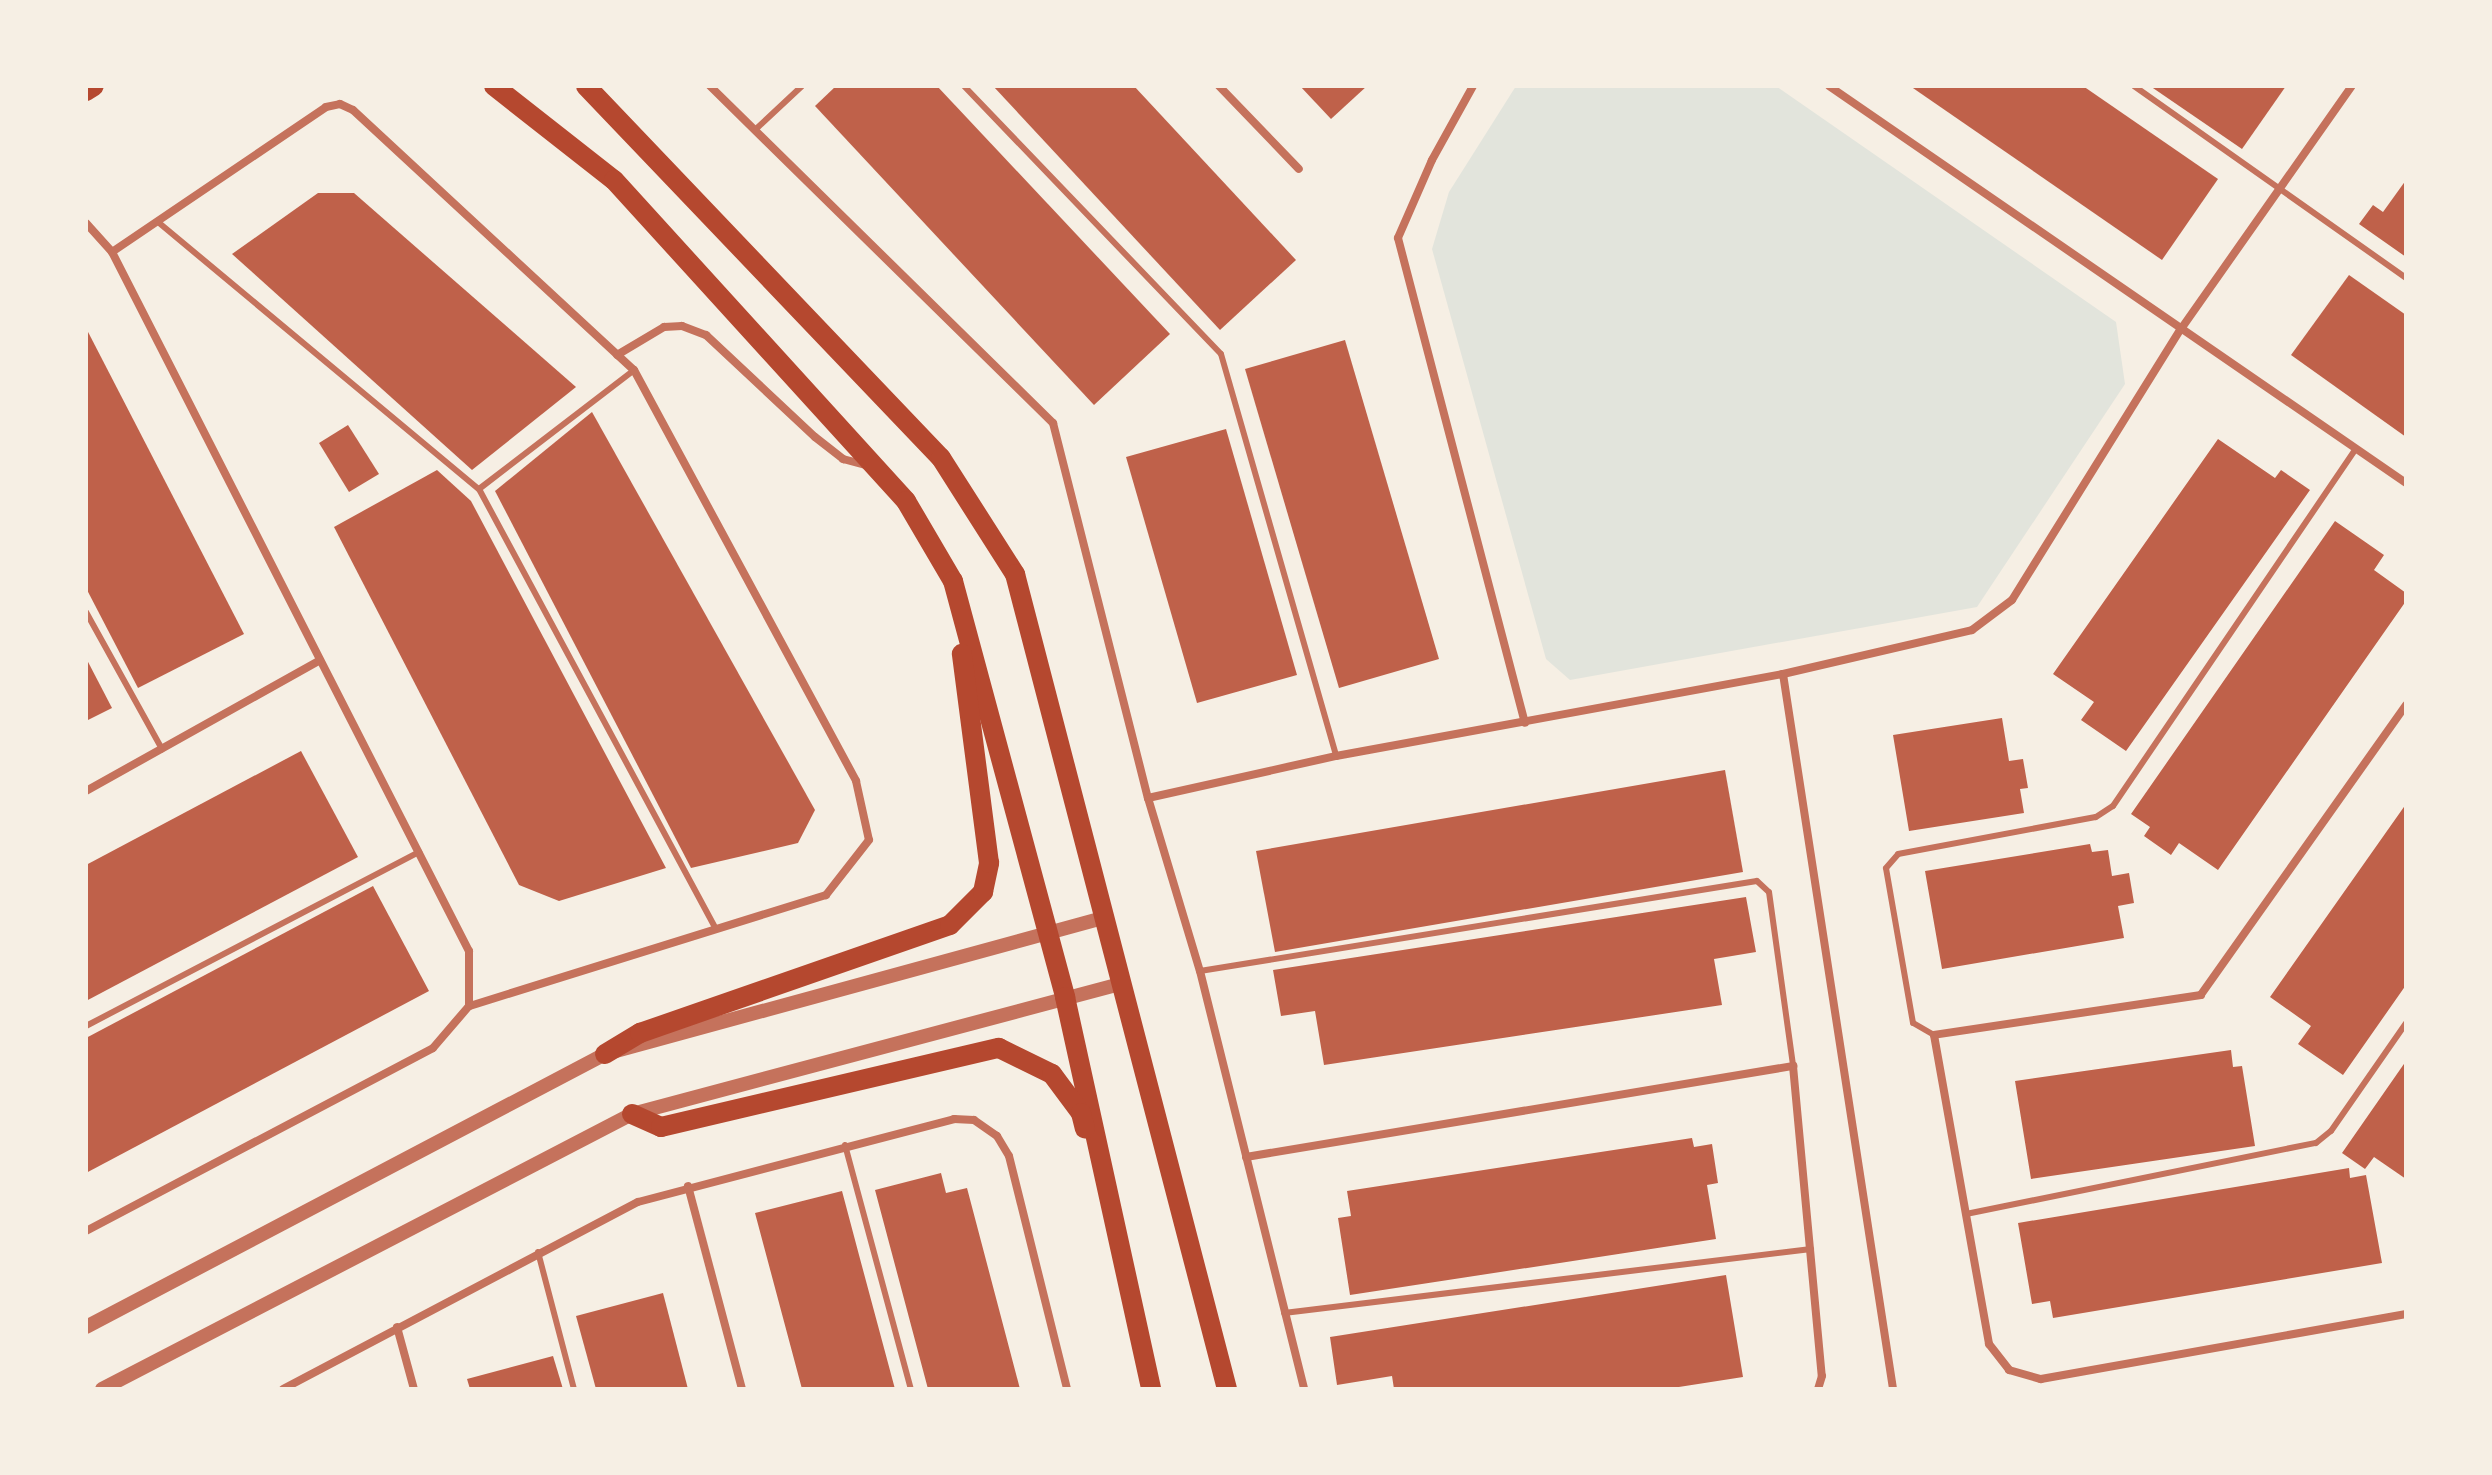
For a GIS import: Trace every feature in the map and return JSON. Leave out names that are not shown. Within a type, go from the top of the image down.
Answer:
[{"type":"main road","points":[[86,91],[94,86]]},
{"type":"main road","points":[[494,86],[614,180],[906,501],[953,581],[1065,997],[1151,1389]]},
{"type":"main road","points":[[586,86],[941,458],[1015,574],[1227,1389]]},
{"type":"main road","points":[[605,1054],[640,1033],[950,925],[983,892],[989,863],[953,581]]},
{"type":"main road","points":[[632,1114],[661,1127],[999,1048],[1052,1074],[1081,1113],[1151,1389]]},
{"type":"street","points":[[710,86],[1053,423],[1148,798],[1200,971],[1304,1389]]},
{"type":"street","points":[[1219,86],[1299,169]]},
{"type":"street","points":[[1472,86],[1398,238],[1525,723]]},
{"type":"street","points":[[1829,86],[2406,483]]},
{"type":"street","points":[[1148,798],[1336,756],[1783,674],[1972,630],[2012,600],[2181,329],[2352,86]]},
{"type":"street","points":[[86,1231],[433,1048],[469,1006],[826,895],[869,840],[856,781],[634,370],[340,104],[326,107],[112,252]]},
{"type":"street","points":[[87,225],[112,252],[469,951],[469,1006]]},
{"type":"street","points":[[617,355],[664,327],[682,326],[706,335],[843,459],[875,467]]},
{"type":"street","points":[[86,791],[320,660]]},
{"type":"street","points":[[1783,674],[1893,1389]]},
{"type":"street","points":[[2406,705],[2201,995],[1934,1035],[1989,1344],[2009,1370],[2041,1379],[2406,1314]]},
{"type":"street","points":[[86,1327],[605,1054],[1103,918]]},
{"type":"street","points":[[102,1389],[632,1114],[1120,984]]},
{"type":"street","points":[[1246,1157],[1793,1066],[1822,1376],[1818,1389]]},
{"type":"street","points":[[283,1389],[638,1202],[688,1186],[954,1119],[974,1120],[997,1136],[1009,1156],[1067,1389]]},
{"type":"street","points":[[688,1186],[742,1389]]},
{"type":"street","points":[[397,1327],[414,1389]]},
{"type":"lane","points":[[756,129],[802,86]]},
{"type":"lane","points":[[964,86],[1221,354],[1336,756]]},
{"type":"lane","points":[[2134,86],[2406,278]]},
{"type":"lane","points":[[158,222],[479,489],[715,927]]},
{"type":"lane","points":[[479,489],[634,370]]},
{"type":"lane","points":[[1934,1035],[1913,1023],[1886,868],[1898,854],[2096,817],[2113,806],[2356,449]]},
{"type":"lane","points":[[86,612],[162,749]]},
{"type":"lane","points":[[86,1026],[419,852]]},
{"type":"lane","points":[[1200,971],[1757,881],[1769,892],[1793,1066]]},
{"type":"lane","points":[[1966,1214],[2316,1143],[2331,1131],[2406,1023]]},
{"type":"lane","points":[[845,1145],[911,1389]]},
{"type":"lane","points":[[1284,1313],[1811,1249]]},
{"type":"lane","points":[[538,1252],[574,1389]]},
{"type":"shaded area","points":[[1516,86],[1776,86],[2116,322],[2125,384],[1977,607],[1570,680],[1546,659],[1432,249],[1449,192]]},
{"type":"building","points":[[836,86],[937,86],[1170,334],[1094,405],[815,106]]},
{"type":"building","points":[[993,86],[1134,86],[1296,260],[1220,330]]},
{"type":"building","points":[[1300,86],[1367,86],[1331,119]]},
{"type":"building","points":[[1910,86],[2083,86],[2218,179],[2162,260]]},
{"type":"building","points":[[2150,86],[2286,86],[2242,149]]},
{"type":"building","points":[[2406,180],[2406,257],[2359,224],[2373,205],[2383,212]]},
{"type":"building","points":[[318,193],[354,193],[576,387],[472,470],[232,254]]},
{"type":"building","points":[[2349,275],[2406,315],[2406,437],[2291,355]]},
{"type":"building","points":[[86,328],[244,634],[138,688],[86,588]]},
{"type":"building","points":[[1345,340],[1439,659],[1339,688],[1245,369]]},
{"type":"building","points":[[592,412],[815,810],[798,843],[691,868],[495,491]]},
{"type":"building","points":[[348,425],[379,474],[349,492],[319,443]]},
{"type":"building","points":[[1226,429],[1297,675],[1197,703],[1126,457]]},
{"type":"building","points":[[2218,439],[2275,478],[2281,470],[2310,490],[2126,751],[2081,720],[2094,702],[2053,674]]},
{"type":"building","points":[[437,470],[471,501],[666,868],[559,901],[519,885],[334,527]]},
{"type":"building","points":[[2335,521],[2384,555],[2374,570],[2406,593],[2406,601],[2218,870],[2179,843],[2171,855],[2144,836],[2150,827],[2131,814]]},
{"type":"building","points":[[86,658],[112,708],[86,721]]},
{"type":"building","points":[[2002,718],[2009,761],[2023,759],[2028,788],[2020,789],[2024,813],[1909,831],[1893,735]]},
{"type":"building","points":[[301,751],[358,857],[86,1001],[86,865]]},
{"type":"building","points":[[1725,770],[1743,872],[1275,952],[1256,851]]},
{"type":"building","points":[[2406,804],[2406,985],[2343,1075],[2298,1044],[2311,1026],[2270,997]]},
{"type":"building","points":[[2090,844],[2092,852],[2108,850],[2112,876],[2129,873],[2134,903],[2118,906],[2124,938],[1942,969],[1925,871]]},
{"type":"building","points":[[373,886],[429,991],[86,1173],[86,1038]]},
{"type":"building","points":[[1746,897],[1756,952],[1714,959],[1722,1005],[1324,1065],[1315,1011],[1281,1016],[1273,970]]},
{"type":"building","points":[[2231,1050],[2233,1067],[2242,1066],[2255,1146],[2031,1179],[2015,1081]]},
{"type":"building","points":[[2406,1061],[2406,1179],[2374,1157],[2365,1169],[2342,1153]]},
{"type":"building","points":[[1692,1138],[1694,1147],[1712,1144],[1718,1183],[1707,1185],[1716,1239],[1350,1295],[1338,1218],[1351,1216],[1347,1191]]},
{"type":"building","points":[[2349,1168],[2350,1178],[2366,1175],[2382,1263],[2053,1318],[2050,1301],[2032,1304],[2018,1223]]},
{"type":"building","points":[[941,1173],[946,1193],[967,1188],[1020,1389],[928,1389],[875,1190]]},
{"type":"building","points":[[842,1191],[895,1389],[802,1389],[755,1213]]},
{"type":"building","points":[[1726,1275],[1743,1377],[1666,1389],[1394,1389],[1392,1376],[1337,1385],[1330,1337]]},
{"type":"building","points":[[663,1293],[688,1389],[596,1389],[576,1316]]},
{"type":"building","points":[[553,1356],[563,1389],[470,1389],[467,1379]]}]
